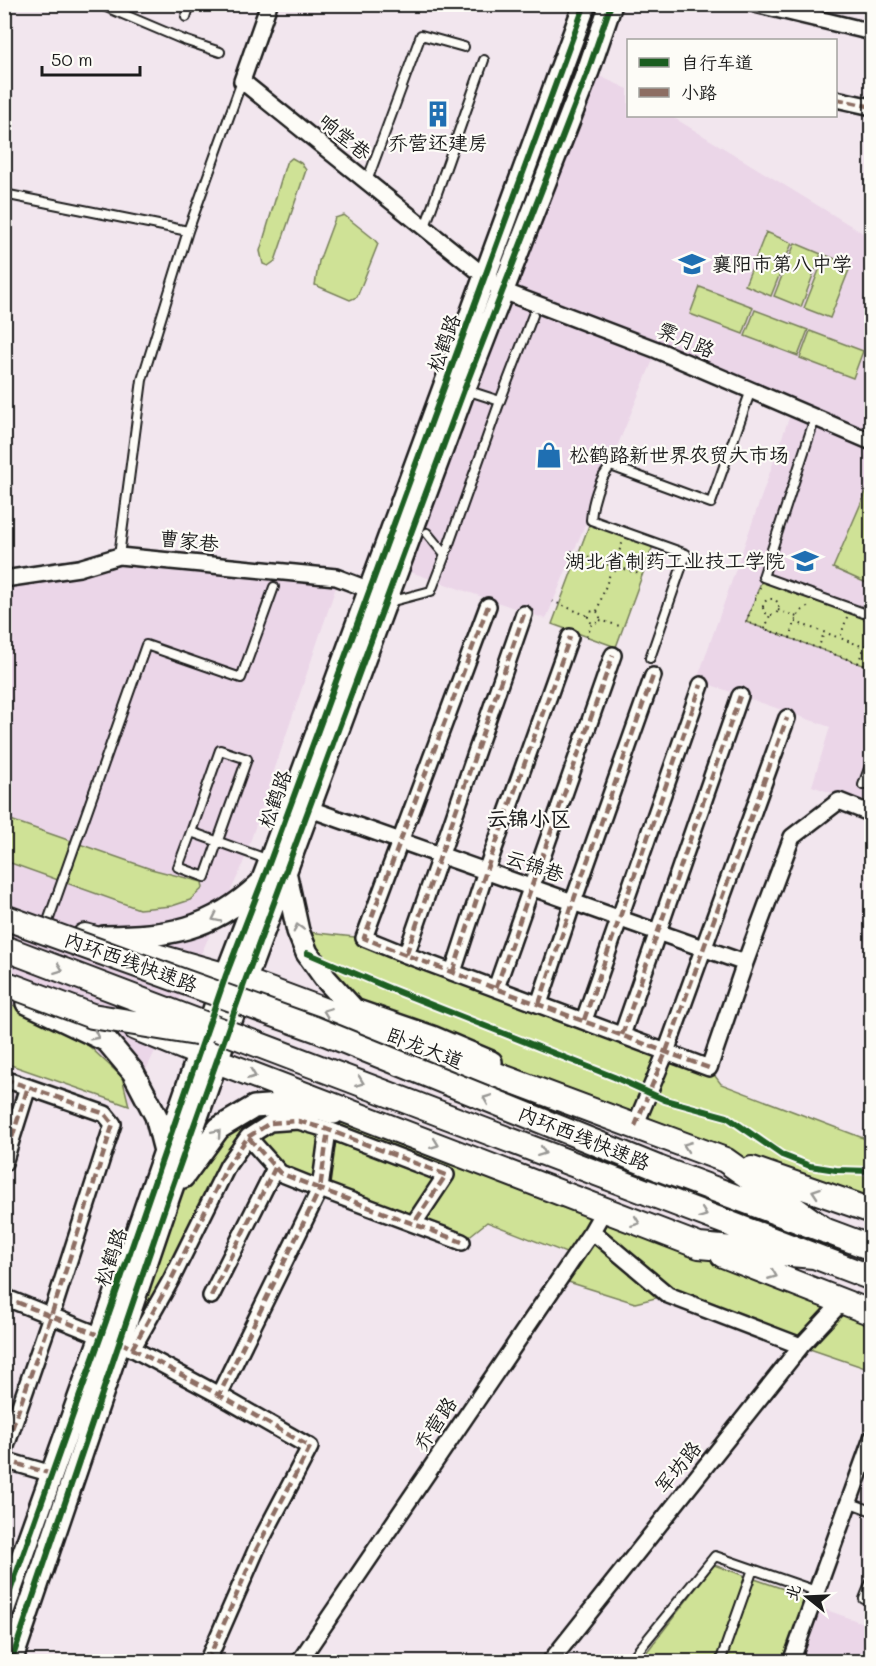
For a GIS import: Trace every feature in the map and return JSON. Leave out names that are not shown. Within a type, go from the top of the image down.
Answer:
[{"type":"highway","points":[[4,899],[120,943],[205,990],[315,1029]]},
{"type":"highway","name":"卧龙大道","points":[[4,908],[53,926],[236,978],[725,1160],[825,1231]]},
{"type":"highway","name":"内环西线快速路","points":[[4,917],[315,1029],[658,1168]]},
{"type":"highway","name":"内环西线快速路","points":[[4,948],[304,1060],[814,1256]]},
{"type":"highway","points":[[4,971],[208,1058],[872,1313]]},
{"type":"highway","points":[[4,983],[92,1016],[188,1030],[304,1060]]},
{"type":"highway","points":[[725,1160],[872,1211]]},
{"type":"highway","name":"卧龙大道","points":[[658,1168],[872,1248]]},
{"type":"highway","points":[[699,1246],[814,1256],[872,1278]]},
{"type":"main road","name":"松鹤路","points":[[236,978],[286,876],[486,276],[585,4]]},
{"type":"main road","name":"松鹤路","points":[[11,1662],[169,1196],[208,1058],[236,978],[262,882],[464,390],[611,4]]},
{"type":"main road","points":[[286,876],[298,931],[307,953],[325,978],[354,1010],[482,1057],[546,1094]]},
{"type":"main road","points":[[53,926],[89,938],[140,936],[187,929],[225,913],[240,903],[262,882]]},
{"type":"main road","points":[[4,993],[107,1041],[133,1072],[156,1116],[165,1151]]},
{"type":"main road","name":"松鹤路","points":[[4,1608],[52,1474],[118,1342],[165,1151],[208,1058]]},
{"type":"main road","points":[[169,1196],[219,1128],[255,1107],[280,1105],[321,1109],[383,1124]]},
{"type":"street","points":[[242,81],[269,4]]},
{"type":"street","points":[[755,4],[872,32]]},
{"type":"street","name":"响堂巷","points":[[242,81],[486,276]]},
{"type":"street","points":[[837,99],[872,108]]},
{"type":"street","name":"霁月路","points":[[486,276],[503,291],[657,350],[872,442]]},
{"type":"street","name":"曹家巷","points":[[4,579],[79,568],[119,556],[336,577],[378,596]]},
{"type":"street","points":[[488,606],[363,938],[709,1068],[792,837],[839,801],[872,814]]},
{"type":"street","points":[[406,955],[524,614]]},
{"type":"street","points":[[453,972],[486,871],[570,638]]},
{"type":"street","points":[[496,988],[613,655]]},
{"type":"street","points":[[539,1004],[653,676]]},
{"type":"street","points":[[584,1020],[701,685]]},
{"type":"street","points":[[622,1035],[740,696]]},
{"type":"street","points":[[635,1126],[666,1052],[787,718]]},
{"type":"street","name":"云锦巷","points":[[310,809],[745,963]]},
{"type":"street","points":[[4,1079],[105,1114],[113,1124],[4,1452]]},
{"type":"street","points":[[4,1163],[28,1087]]},
{"type":"street","points":[[118,1342],[171,1280],[228,1165],[248,1137],[270,1123],[298,1121],[328,1130],[446,1175],[414,1223]]},
{"type":"street","points":[[219,1395],[320,1188],[328,1130]]},
{"type":"street","points":[[248,1137],[279,1173],[462,1242]]},
{"type":"street","points":[[211,1296],[275,1168]]},
{"type":"street","name":"乔营路","points":[[299,1662],[604,1210]]},
{"type":"street","points":[[592,1231],[668,1295],[801,1346]]},
{"type":"street","points":[[4,1297],[118,1342],[219,1395],[310,1447],[257,1548],[207,1662]]},
{"type":"street","name":"军坊路","points":[[550,1662],[801,1346],[843,1302]]},
{"type":"street","points":[[791,1662],[872,1438]]},
{"type":"street","points":[[4,1460],[52,1474]]},
{"type":"lane","points":[[99,4],[184,40],[220,52]]},
{"type":"lane","points":[[186,17],[190,4]]},
{"type":"lane","points":[[367,181],[421,34],[464,47]]},
{"type":"lane","points":[[425,227],[484,60]]},
{"type":"lane","points":[[119,556],[142,380],[188,231],[242,81]]},
{"type":"lane","points":[[4,194],[188,231]]},
{"type":"lane","points":[[378,596],[431,591],[533,315]]},
{"type":"lane","points":[[464,390],[500,401]]},
{"type":"lane","points":[[650,658],[686,554],[591,520],[591,511],[606,471],[611,466],[711,503],[751,390]]},
{"type":"lane","points":[[814,418],[763,577],[872,616]]},
{"type":"lane","points":[[427,533],[445,555]]},
{"type":"lane","points":[[53,926],[146,645],[241,678],[274,587]]},
{"type":"lane","points":[[219,750],[247,759],[205,877],[178,867],[191,832],[219,750]]},
{"type":"lane","points":[[863,785],[872,760]]},
{"type":"lane","points":[[191,832],[270,861]]},
{"type":"lane","points":[[848,1502],[872,1511]]},
{"type":"lane","points":[[629,1662],[715,1556],[816,1591]]},
{"type":"lane","points":[[720,1662],[753,1569]]},
{"type":"lane","points":[[864,1599],[872,1579]]},
{"type":"path","points":[[616,560],[626,532]]},
{"type":"path","points":[[571,551],[609,563]]},
{"type":"path","points":[[611,558],[616,560],[621,562],[618,572],[607,568],[611,558]]},
{"type":"path","points":[[619,567],[642,575]]},
{"type":"path","points":[[597,611],[612,570]]},
{"type":"path","points":[[763,577],[746,622],[872,668]]},
{"type":"path","points":[[767,600],[777,602],[778,610],[775,614],[765,613],[767,600]]},
{"type":"path","points":[[552,601],[588,616],[592,623],[587,637]]},
{"type":"path","points":[[790,639],[797,617],[802,610],[812,605]]},
{"type":"path","points":[[778,610],[797,617]]},
{"type":"path","points":[[588,616],[592,611],[597,611]]},
{"type":"path","points":[[597,611],[601,615],[600,620]]},
{"type":"path","points":[[765,629],[770,615]]},
{"type":"path","points":[[840,638],[847,616]]},
{"type":"path","points":[[592,623],[598,623],[600,620]]},
{"type":"path","points":[[600,620],[623,627]]},
{"type":"path","points":[[795,622],[864,647]]},
{"type":"path","points":[[858,663],[872,627]]},
{"type":"path","points":[[818,649],[824,633]]},
{"type":"path","points":[[866,642],[872,644]]},
{"type":"shaded area","points":[[588,71],[627,89],[627,117],[673,117],[871,238],[871,807],[812,786],[830,727],[697,680],[791,412],[655,355],[546,619],[399,568]]},
{"type":"shaded area","points":[[122,563],[338,581],[241,869],[129,1106],[5,1063],[5,581]]},
{"type":"shaded area","points":[[813,1605],[871,1626],[871,1661],[794,1662]]},
{"type":"green space","points":[[292,158],[301,163],[306,170],[275,261],[268,266],[263,264],[260,251],[286,163]]},
{"type":"green space","points":[[344,215],[378,244],[357,297],[350,300],[315,285],[319,261],[335,218]]},
{"type":"green space","points":[[766,232],[792,243],[771,296],[745,285]]},
{"type":"green space","points":[[795,243],[821,254],[801,307],[774,296]]},
{"type":"green space","points":[[825,255],[851,265],[830,318],[804,308]]},
{"type":"green space","points":[[700,287],[753,307],[743,334],[690,314]]},
{"type":"green space","points":[[755,310],[808,330],[798,356],[745,336]]},
{"type":"green space","points":[[810,331],[863,351],[853,378],[800,358]]},
{"type":"green space","points":[[868,487],[872,489],[871,585],[833,568]]},
{"type":"green space","points":[[591,520],[654,543],[616,647],[552,624]]},
{"type":"green space","points":[[763,577],[871,616],[871,668],[746,622]]},
{"type":"green space","points":[[5,818],[151,869],[202,882],[203,888],[190,900],[172,906],[139,909],[5,861]]},
{"type":"green space","points":[[298,931],[364,938],[709,1068],[721,1084],[871,1141],[871,1211],[354,1010]]},
{"type":"green space","points":[[5,1002],[75,1033],[122,1077],[129,1106],[5,1063]]},
{"type":"green space","points":[[254,1107],[321,1109],[872,1313],[871,1370],[668,1295],[635,1303],[559,1279],[574,1256],[487,1222],[462,1242],[275,1168],[241,1146],[132,1349],[120,1342],[169,1196],[219,1128]]},
{"type":"green space","points":[[714,1565],[807,1597],[784,1661],[639,1662]]},
{"type":"marked path","points":[[837,99],[872,107]]},
{"type":"marked path","points":[[406,955],[364,938],[488,606]]},
{"type":"marked path","points":[[524,614],[406,955],[709,1068]]},
{"type":"marked path","points":[[453,972],[486,871],[570,637]]},
{"type":"marked path","points":[[496,988],[613,655]]},
{"type":"marked path","points":[[539,1004],[653,676]]},
{"type":"marked path","points":[[584,1020],[701,685]]},
{"type":"marked path","points":[[622,1035],[740,696]]},
{"type":"marked path","points":[[635,1126],[666,1052],[787,718]]},
{"type":"marked path","points":[[4,1079],[28,1087]]},
{"type":"marked path","points":[[4,1163],[28,1087],[105,1114],[113,1124],[4,1452]]},
{"type":"marked path","points":[[248,1137],[270,1123],[298,1121],[326,1129],[446,1175],[414,1223]]},
{"type":"marked path","points":[[132,1349],[171,1280],[228,1165],[248,1137],[280,1173],[320,1189],[328,1130]]},
{"type":"marked path","points":[[211,1296],[275,1168]]},
{"type":"marked path","points":[[120,1342],[219,1395],[320,1189],[462,1242]]},
{"type":"marked path","points":[[4,1297],[101,1336]]},
{"type":"marked path","points":[[207,1662],[257,1548],[310,1447],[219,1395]]},
{"type":"marked path","points":[[4,1460],[52,1474]]},
{"type":"cycle path","points":[[4,1608],[226,975],[585,4]]},
{"type":"cycle path","points":[[11,1662],[169,1196],[245,981],[464,390],[588,71],[611,4]]},
{"type":"cycle path","points":[[307,953],[614,1077],[665,1100],[727,1117],[782,1155],[810,1166],[836,1170],[872,1171]]},
{"type":"place","name":"乔营还建房","points":[[438,114]]},
{"type":"place","name":"襄阳市第八中学","points":[[692,264]]},
{"type":"place","name":"松鹤路新世界农贸大市场","points":[[549,455]]},
{"type":"place","name":"湖北省制药工业技工学院","points":[[805,561]]},
{"type":"district","name":"云锦小区","points":[[529,819]]}]
